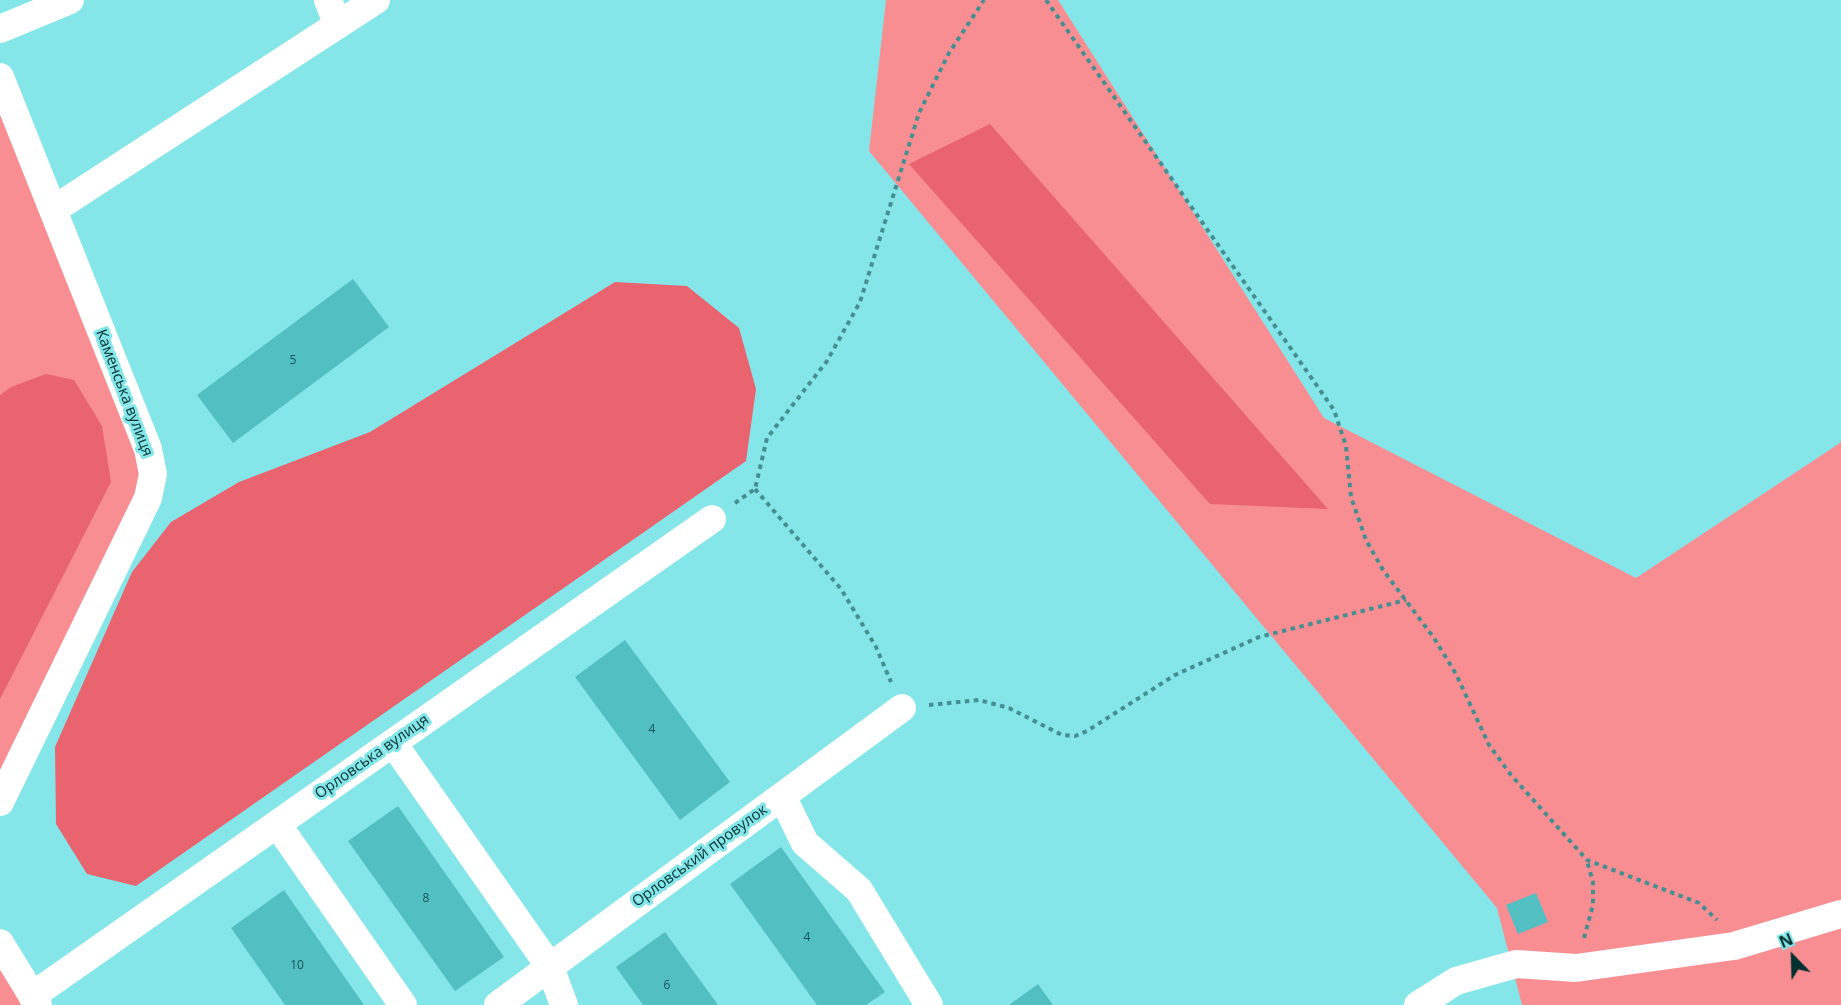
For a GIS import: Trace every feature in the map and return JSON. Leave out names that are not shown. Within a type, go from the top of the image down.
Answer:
[{"type":"street","points":[[0,28],[70,0]]},
{"type":"street","points":[[53,210],[333,12],[376,0]]},
{"type":"street","name":"Каменська вулиця","points":[[0,77],[148,449],[153,474],[148,498],[0,802]]},
{"type":"street","name":"Орловська вулиця","points":[[35,1000],[277,824],[712,519]]},
{"type":"street","name":"Орловський провулок","points":[[498,1005],[902,708]]},
{"type":"street","points":[[393,743],[550,967],[564,1005]]},
{"type":"street","points":[[782,796],[805,843],[859,890],[929,1005]]},
{"type":"street","points":[[277,824],[403,1005]]},
{"type":"street","points":[[1418,1005],[1456,981],[1516,964],[1575,968],[1734,946],[1841,915]]},
{"type":"street","points":[[0,943],[35,1000]]},
{"type":"path","points":[[984,0],[950,53],[919,113],[860,302],[827,361],[767,438],[754,489],[841,590],[876,647],[902,708],[979,700],[1009,708],[1062,735],[1075,736],[1087,731],[1175,675],[1259,637],[1406,600]]},
{"type":"path","points":[[1046,0],[1334,410],[1346,446],[1351,497],[1366,540],[1383,570],[1434,638],[1456,674],[1489,745],[1511,775],[1587,860],[1593,882],[1593,905],[1575,968]]},
{"type":"path","points":[[1587,860],[1699,903],[1719,922],[1734,946]]},
{"type":"shaded area","points":[[886,0],[1058,0],[1324,418],[1636,578],[1840,443],[1841,440],[1841,1005],[1522,1005],[1497,908],[869,151]]},
{"type":"shaded area","points":[[0,77],[153,474],[0,802]]},
{"type":"shaded area","points":[[990,124],[1328,509],[1210,504],[909,164]]},
{"type":"shaded area","points":[[615,282],[687,286],[739,328],[756,389],[746,461],[136,886],[87,874],[56,824],[55,747],[132,572],[171,522],[239,482],[370,432]]},
{"type":"shaded area","points":[[46,374],[74,380],[102,426],[111,482],[0,699],[0,395],[11,387]]},
{"type":"shaded area","points":[[0,943],[38,1005],[0,1005]]},
{"type":"building","points":[[353,279],[389,327],[233,443],[197,395]]},
{"type":"building","points":[[625,640],[730,782],[680,820],[575,677]]},
{"type":"building","points":[[398,806],[504,957],[455,991],[348,841]]},
{"type":"building","points":[[781,847],[885,992],[866,1005],[817,1005],[730,884]]},
{"type":"building","points":[[284,890],[364,1005],[285,1005],[231,928]]},
{"type":"building","points":[[1536,893],[1548,922],[1518,934],[1506,905]]},
{"type":"building","points":[[665,932],[718,1005],[643,1005],[616,967]]},
{"type":"building","points":[[1038,984],[1053,1005],[1009,1005]]}]
